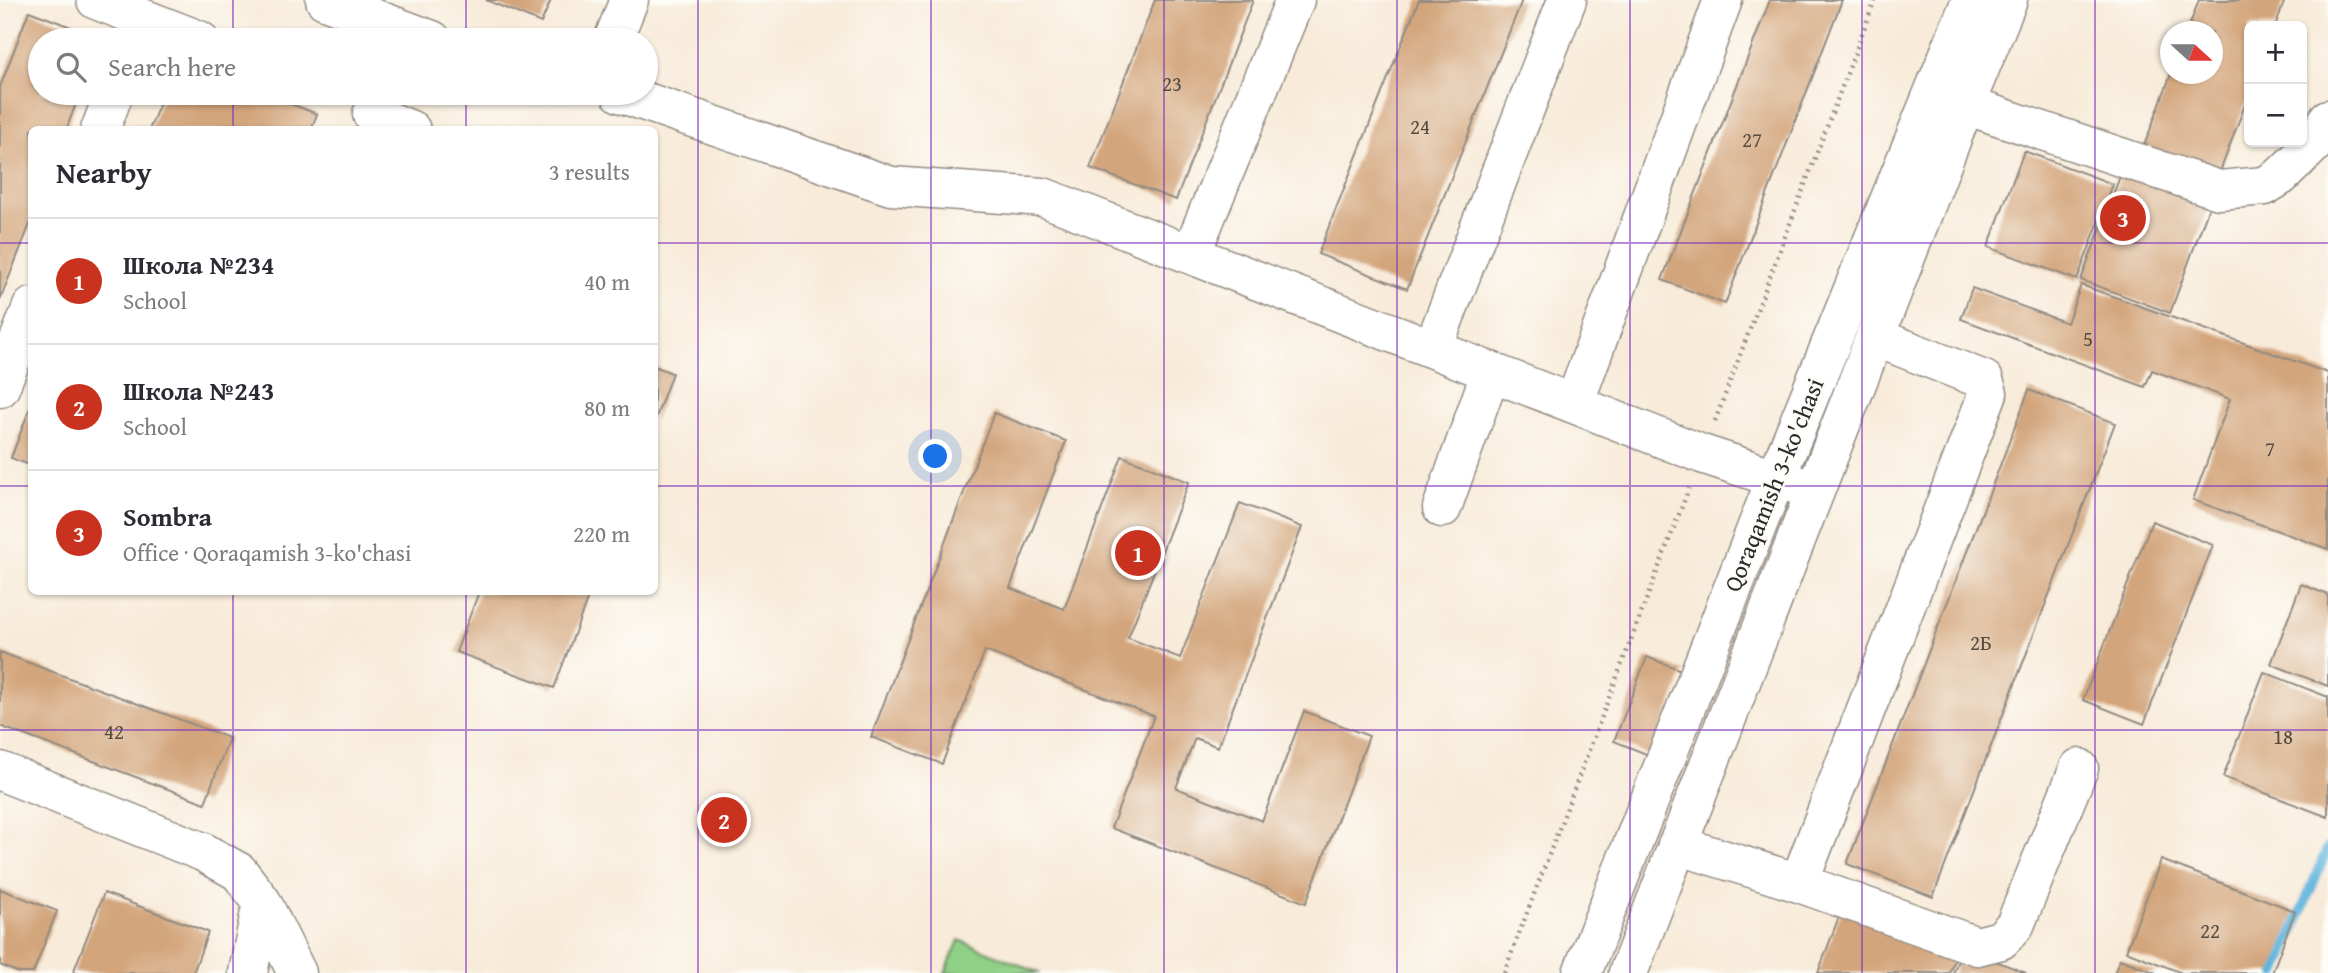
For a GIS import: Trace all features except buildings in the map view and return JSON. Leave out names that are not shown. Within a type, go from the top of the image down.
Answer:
[{"type":"main road","points":[[96,0],[137,28]]},
{"type":"main road","points":[[325,0],[392,28]]},
{"type":"main road","points":[[618,28],[629,0]]},
{"type":"main road","points":[[1191,254],[1295,0]]},
{"type":"main road","points":[[1433,348],[1567,0]]},
{"type":"main road","points":[[1574,404],[1724,0]]},
{"type":"main road","name":"Qoraqamish 3-ko'chasi","points":[[1582,973],[1776,478],[1971,0]]},
{"type":"main road","name":"Qoraqamish 3-ko'chasi","points":[[1628,973],[2008,0]]},
{"type":"main road","points":[[102,126],[109,105]]},
{"type":"main road","points":[[655,105],[891,186],[1043,197],[1702,454],[1815,491]]},
{"type":"main road","points":[[1965,106],[2219,190],[2264,186],[2281,176],[2319,139],[2328,119]]},
{"type":"main road","points":[[373,112],[403,126]]},
{"type":"main road","points":[[15,369],[28,322]]},
{"type":"main road","points":[[1798,883],[1988,393],[1984,380],[1875,337]]},
{"type":"main road","points":[[1442,508],[1492,372]]},
{"type":"main road","points":[[1677,845],[1798,883],[1977,946],[2001,940],[2015,925],[2079,768]]},
{"type":"main road","points":[[0,771],[204,852],[239,872],[262,902],[297,973]]},
{"type":"main road","points":[[248,973],[262,902]]},
{"type":"green space","points":[[959,940],[1040,973],[945,973]]},
{"type":"waterway","points":[[2276,973],[2328,847]]},
{"type":"place","name":"Sombra","points":[[2123,218]]},
{"type":"place","name":"Школа №234","points":[[1138,553]]},
{"type":"place","name":"Школа №243","points":[[724,820]]}]
